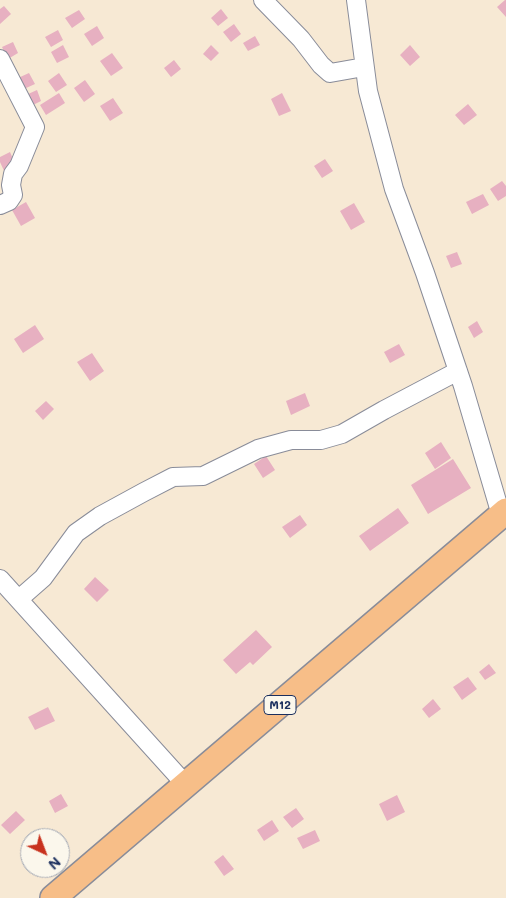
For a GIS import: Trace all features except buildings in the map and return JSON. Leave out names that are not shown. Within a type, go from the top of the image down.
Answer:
[{"type":"highway","name":"M12","points":[[53,898],[503,513]]},
{"type":"street","points":[[263,0],[301,39],[321,65],[330,73],[364,67]]},
{"type":"street","points":[[356,0],[368,91],[394,189],[458,371],[503,513]]},
{"type":"street","points":[[0,58],[35,127],[19,166],[13,174],[11,185],[13,195],[9,201],[0,205]]},
{"type":"street","points":[[19,599],[43,578],[76,533],[100,516],[172,477],[203,476],[258,449],[291,440],[321,440],[342,434],[458,371]]},
{"type":"street","points":[[0,579],[186,785]]}]
